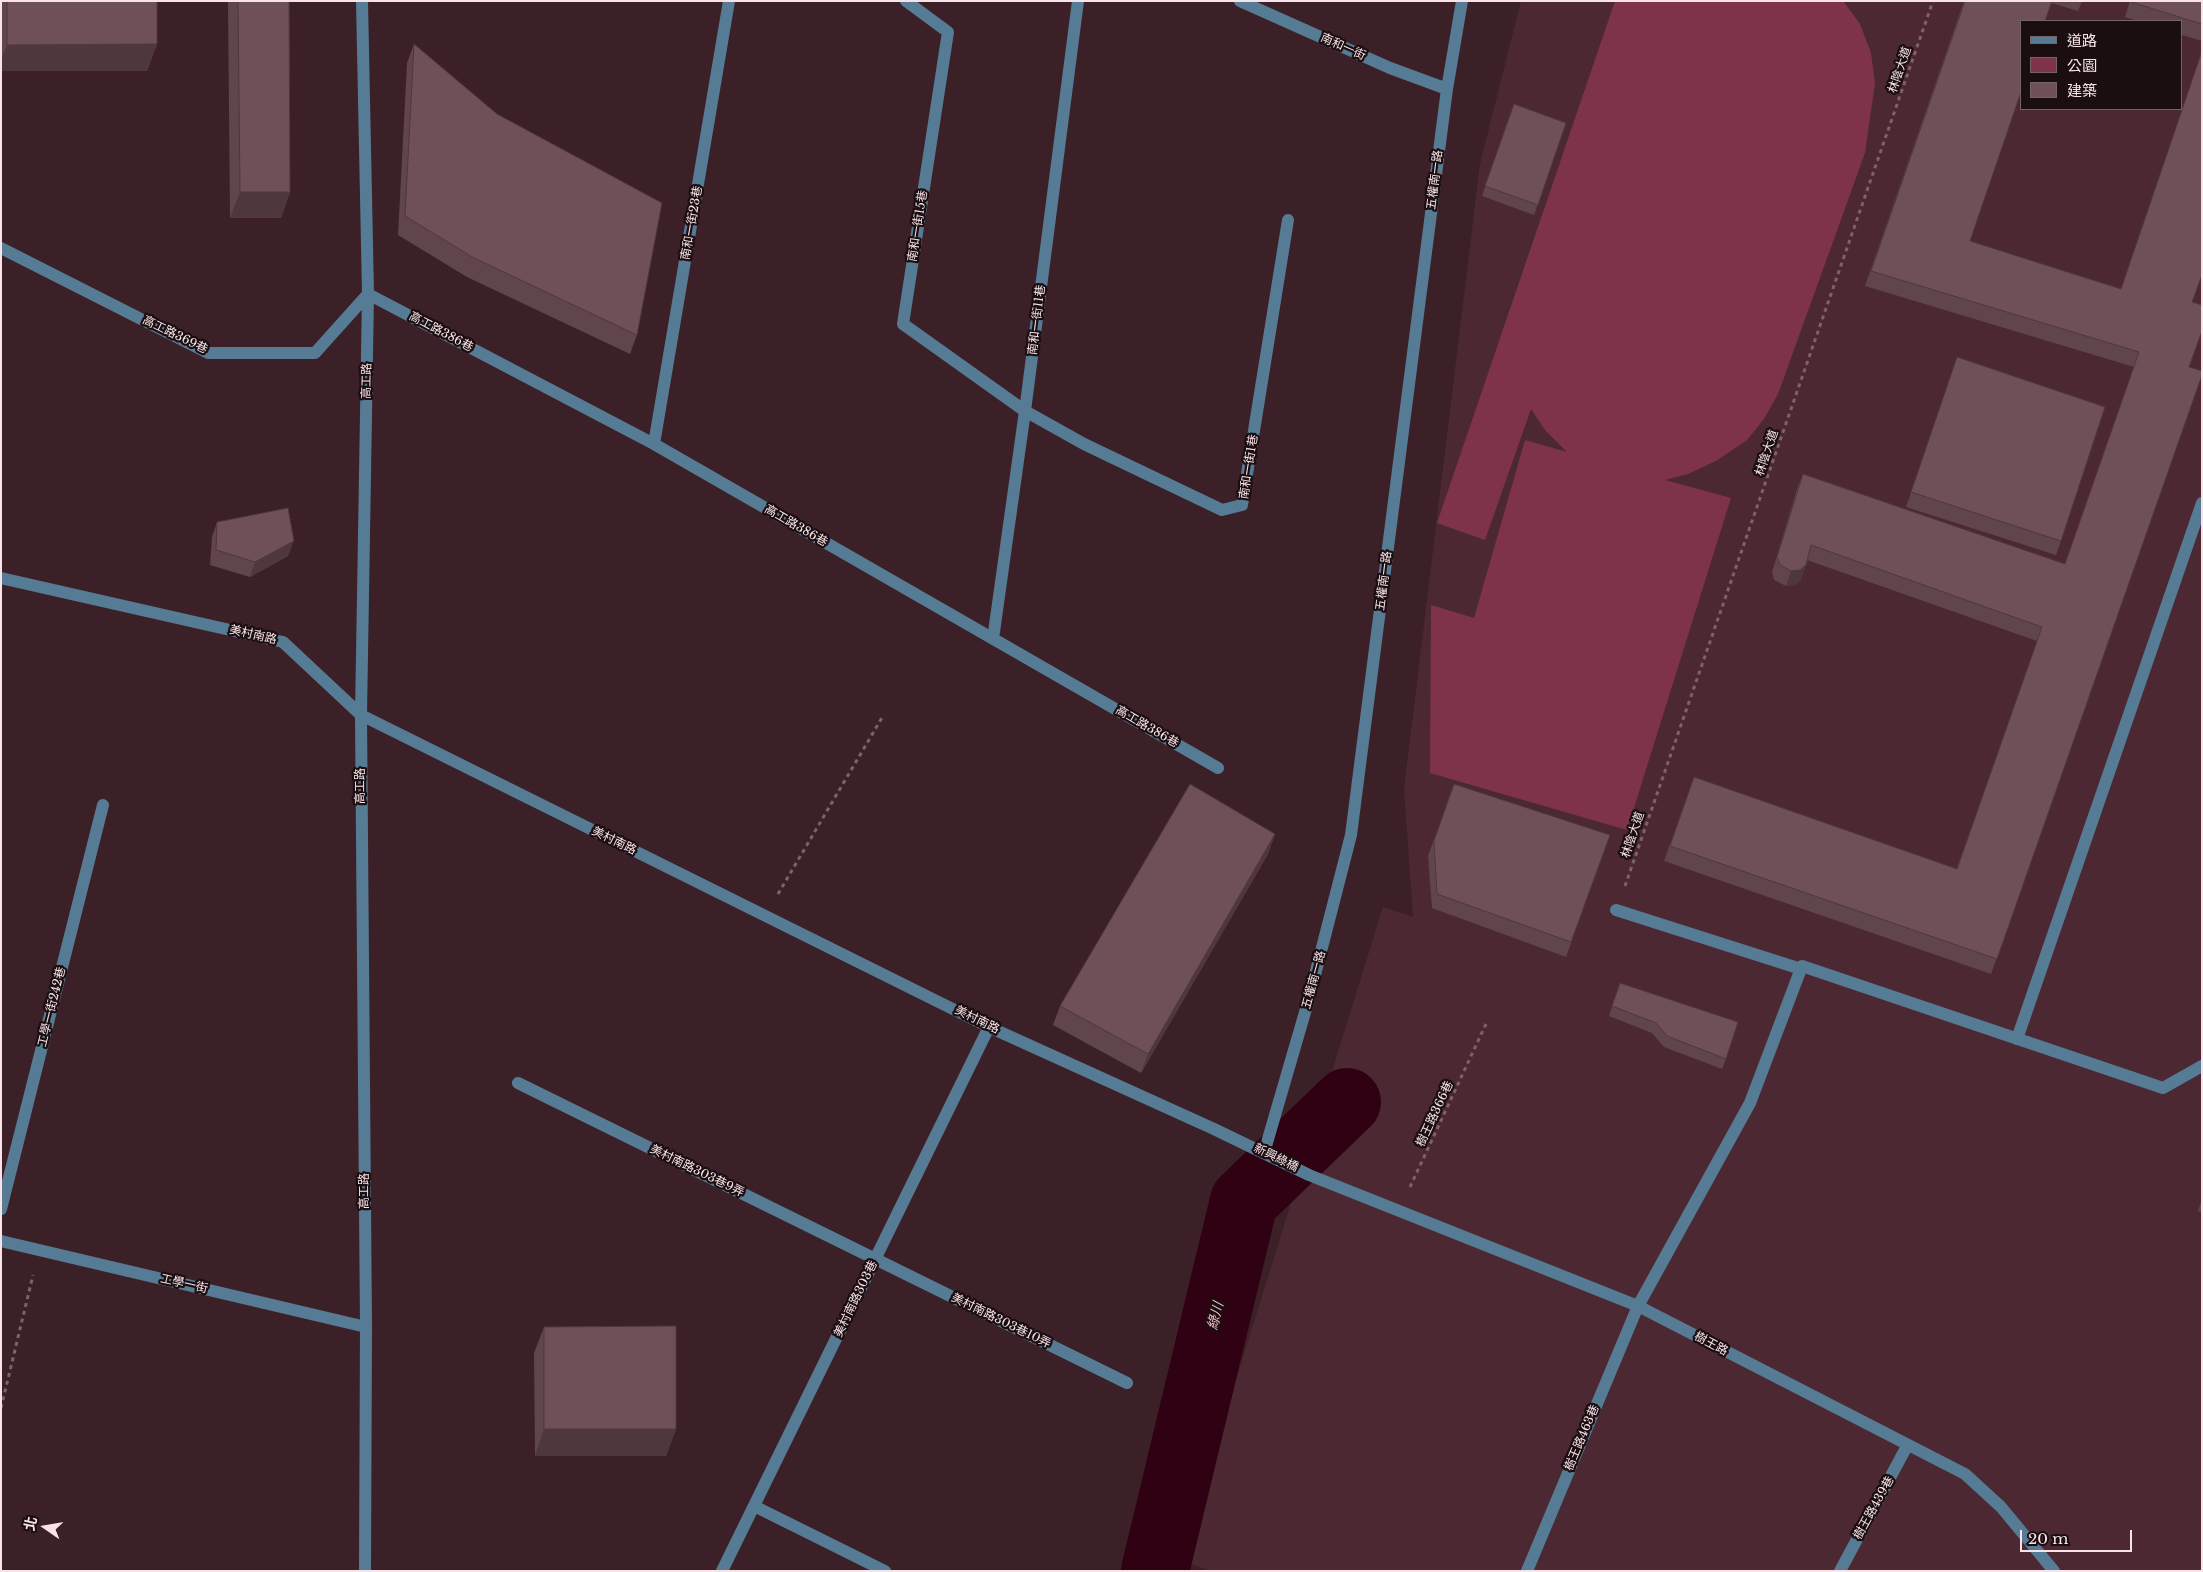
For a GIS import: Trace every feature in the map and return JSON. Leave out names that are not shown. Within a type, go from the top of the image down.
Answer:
[{"type":"street","name":"高工路","points":[[362,1],[368,294],[361,715],[366,1327],[365,1571]]},
{"type":"street","name":"南和一街23巷","points":[[654,444],[729,1]]},
{"type":"street","name":"南和一街15巷","points":[[906,1],[948,32],[903,324],[1025,412]]},
{"type":"street","name":"南和一街11巷","points":[[993,639],[1025,412],[1078,1]]},
{"type":"street","name":"南和一街","points":[[1240,1],[1390,68],[1447,89]]},
{"type":"street","name":"五權南一路","points":[[1264,1153],[1308,1002],[1351,835],[1447,89],[1462,1]]},
{"type":"street","name":"南和一街1巷","points":[[1025,412],[1084,444],[1222,510],[1242,505],[1288,220]]},
{"type":"street","name":"高工路369巷","points":[[1,248],[208,353],[315,353],[368,294]]},
{"type":"street","name":"高工路386巷","points":[[368,294],[654,444],[1218,768]]},
{"type":"street","points":[[2017,1039],[2202,503]]},
{"type":"street","name":"美村南路","points":[[1,578],[283,642],[361,715],[989,1026],[1226,1134]]},
{"type":"street","name":"工學一街242巷","points":[[1,1209],[103,805]]},
{"type":"street","points":[[1616,910],[1800,969],[1802,966],[2163,1088],[2202,1066]]},
{"type":"street","name":"樹王路463巷","points":[[1527,1571],[1638,1306],[1750,1103],[1800,969]]},
{"type":"street","name":"美村南路303巷","points":[[722,1571],[989,1026]]},
{"type":"street","name":"美村南路303巷9弄","points":[[518,1083],[875,1259]]},
{"type":"street","name":"新興綠橋","points":[[1226,1134],[1326,1181]]},
{"type":"street","name":"樹王路","points":[[1326,1181],[1638,1306],[1907,1446],[1965,1474],[2001,1507],[2054,1571]]},
{"type":"street","name":"工學一街","points":[[1,1241],[366,1327]]},
{"type":"street","name":"美村南路303巷10弄","points":[[875,1259],[1127,1383]]},
{"type":"street","name":"樹王路439巷","points":[[1840,1571],[1907,1446]]},
{"type":"street","points":[[754,1506],[885,1571]]},
{"type":"path","name":"林陰大道","points":[[1616,910],[1933,1]]},
{"type":"path","points":[[766,916],[883,716]]},
{"type":"path","name":"樹王路366巷","points":[[1399,1210],[1486,1024]]},
{"type":"path","points":[[1,1408],[39,1250]]},
{"type":"shaded area","points":[[1521,1],[2202,1],[2202,1571],[1211,1571],[1180,1560],[1383,907],[1413,917],[1404,789],[1480,164]]},
{"type":"green space","points":[[1615,1],[1843,1],[1860,24],[1871,53],[1875,83],[1865,153],[1778,394],[1764,419],[1747,440],[1716,461],[1688,474],[1665,480],[1731,498],[1627,830],[1430,773],[1431,605],[1474,618],[1525,440],[1567,452],[1545,430],[1531,409],[1485,540],[1437,523]]},
{"type":"building","points":[[7,1],[157,1],[157,44],[7,45]]},
{"type":"building","points":[[238,1],[289,1],[290,192],[240,192]]},
{"type":"building","points":[[1965,1],[2052,1],[2045,20],[2020,20],[2020,95],[1970,241],[2121,289],[2202,51],[2202,275],[2192,302],[2202,305],[2202,331],[2189,367],[2202,371],[2202,375],[1997,959],[1670,846],[1694,777],[1957,869],[2042,627],[1811,545],[1806,565],[1800,570],[1791,571],[1780,565],[1777,557],[1803,474],[2065,564],[2139,352],[1871,271]]},
{"type":"building","points":[[2202,1],[2202,24],[2131,2]]},
{"type":"building","points":[[414,44],[497,114],[662,203],[637,335],[474,258],[405,216]]},
{"type":"building","points":[[1514,104],[1566,123],[1538,205],[1485,186]]},
{"type":"building","points":[[1957,357],[2105,407],[2061,541],[1911,492]]},
{"type":"building","points":[[288,508],[294,541],[255,562],[216,550],[217,522]]},
{"type":"building","points":[[1190,784],[1275,834],[1148,1054],[1060,1006]]},
{"type":"building","points":[[1454,784],[1610,835],[1571,942],[1437,894],[1434,841]]},
{"type":"building","points":[[1620,983],[1738,1022],[1726,1059],[1667,1036],[1656,1023],[1612,1006]]},
{"type":"building","points":[[676,1326],[676,1429],[544,1429],[544,1327]]},
{"type":"waterway","name":"綠川","points":[[1155,1571],[1244,1201],[1347,1102]]}]
